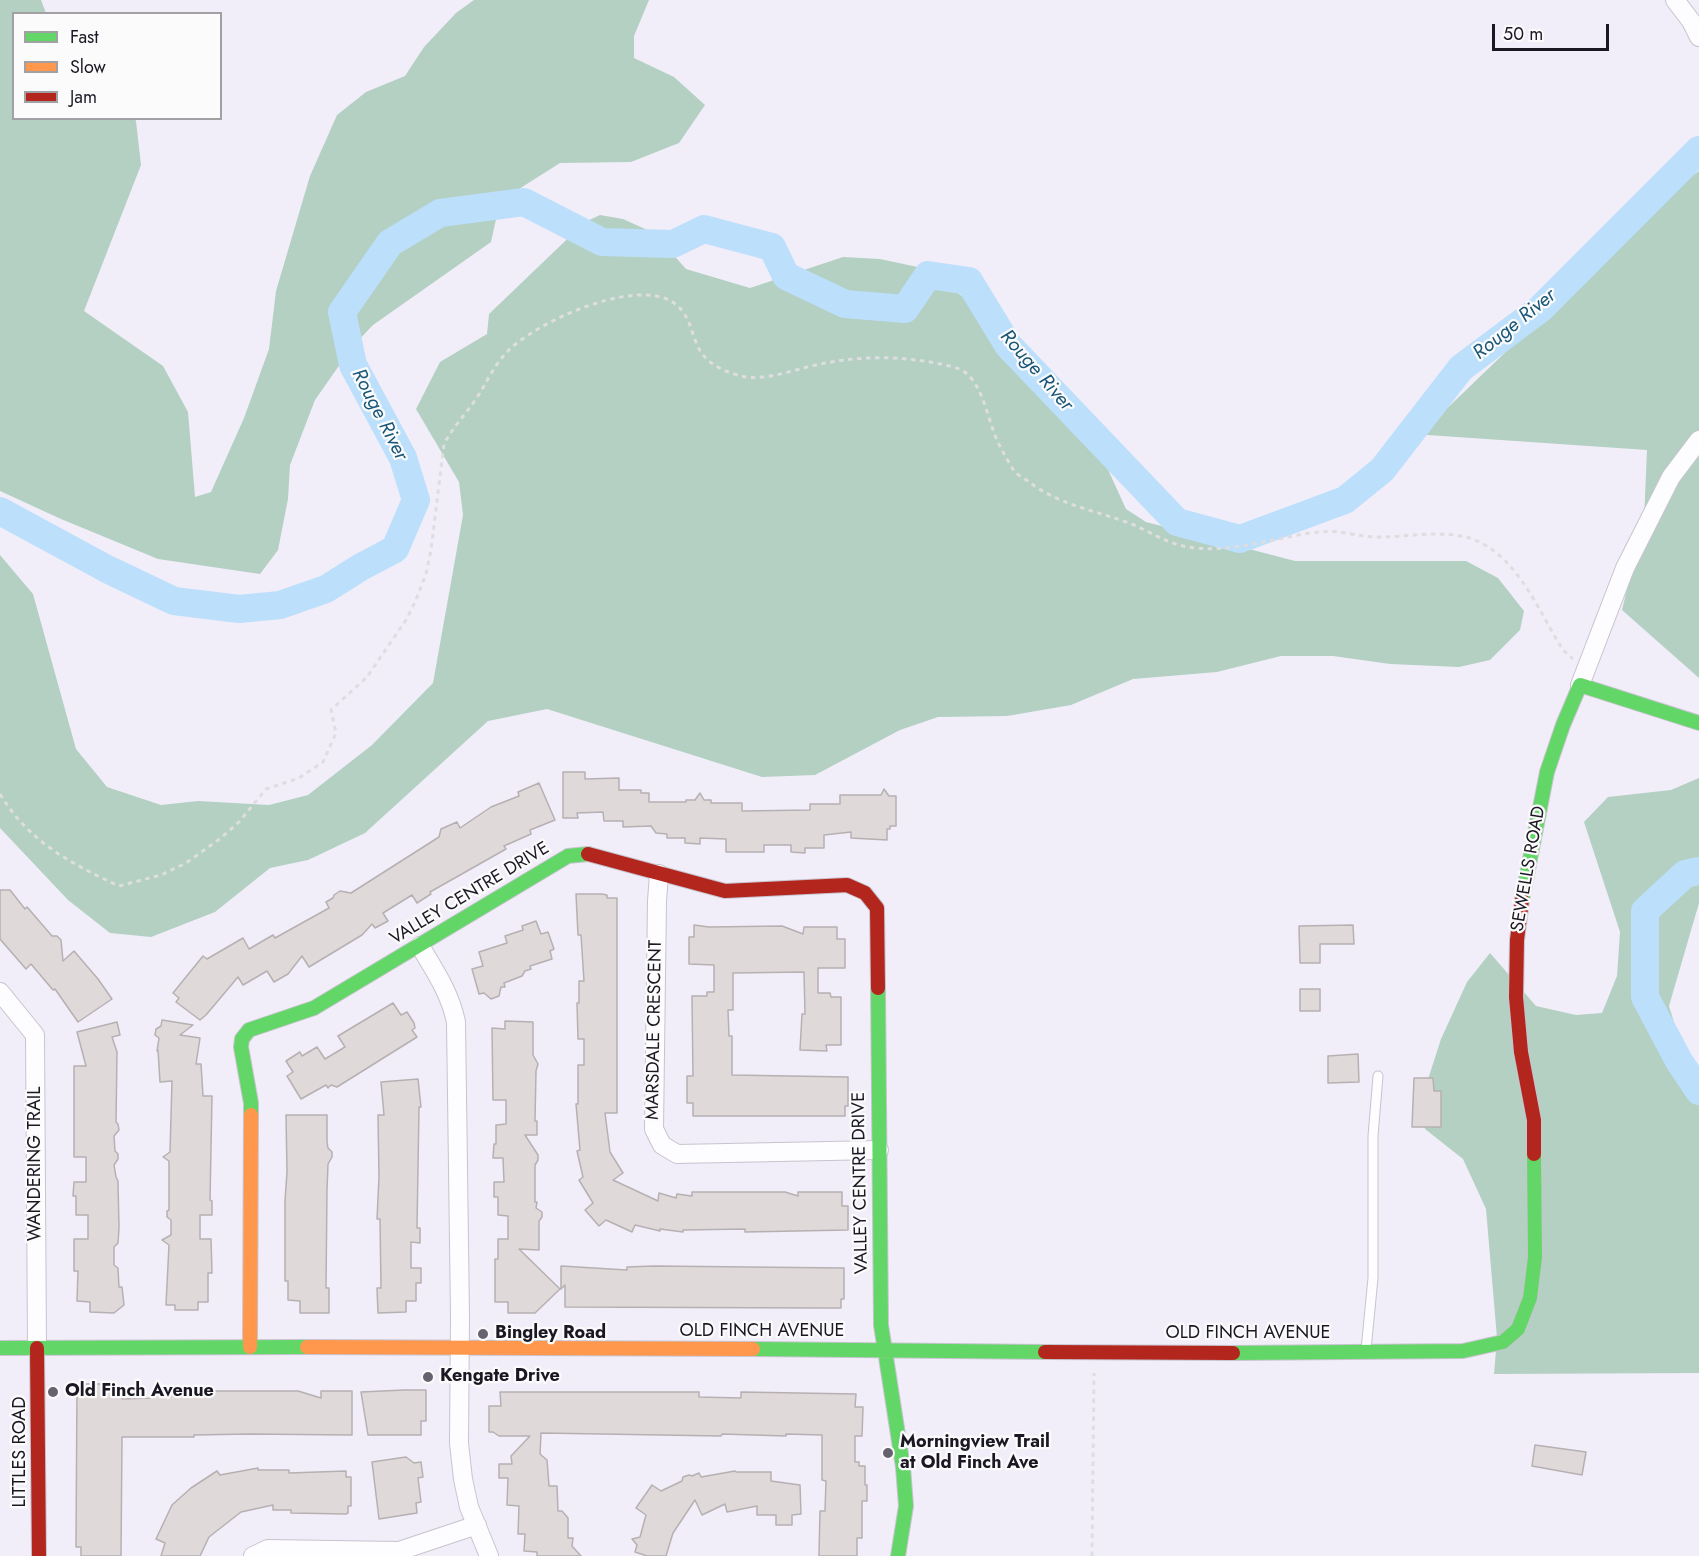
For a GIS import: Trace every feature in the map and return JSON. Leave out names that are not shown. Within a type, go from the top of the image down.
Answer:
[{"type":"street","points":[[1675,0],[1691,21],[1699,37]]},
{"type":"street","name":"SEWELLS ROAD","points":[[1518,1329],[1530,1298],[1535,1246],[1534,1120],[1521,1052],[1516,997],[1517,940],[1525,879],[1547,772],[1563,725],[1625,568],[1671,477],[1699,440]]},
{"type":"street","points":[[1583,678],[1699,723]]},
{"type":"street","name":"VALLEY CENTRE DRIVE","points":[[250,1347],[251,1104],[246,1069],[241,1053],[243,1039],[249,1030],[314,1008],[568,856],[581,853],[592,854],[725,891],[847,885],[865,892],[877,908],[880,1317],[903,1467],[906,1506],[898,1556]]},
{"type":"street","name":"MARSDALE CRESCENT","points":[[659,874],[654,1130],[662,1145],[677,1154],[879,1150]]},
{"type":"street","points":[[420,946],[445,987],[453,1004],[456,1022],[459,1443],[467,1497],[489,1556]]},
{"type":"street","name":"WANDERING TRAIL","points":[[0,992],[35,1035],[37,1348]]},
{"type":"street","name":"OLD FINCH AVENUE","points":[[0,1348],[250,1347],[1095,1353],[1463,1351],[1503,1342],[1518,1329]]},
{"type":"street","name":"LITTLES ROAD","points":[[37,1348],[39,1556]]},
{"type":"street","points":[[253,1556],[275,1548],[399,1551],[477,1525]]},
{"type":"lane","points":[[1366,1352],[1373,1278],[1373,1136],[1378,1076]]},
{"type":"path","points":[[0,794],[12,814],[43,844],[76,866],[119,886],[161,875],[186,863],[239,822],[266,789],[299,778],[323,762],[336,733],[331,710],[367,677],[406,620],[426,574],[444,444],[453,427],[507,352],[539,328],[579,310],[627,295],[651,295],[673,302],[684,315],[697,349],[708,361],[743,377],[759,377],[828,362],[869,358],[899,358],[955,367],[967,374],[977,387],[998,443],[1015,472],[1047,495],[1078,508],[1132,524],[1171,542],[1197,549],[1231,547],[1335,532],[1367,537],[1445,534],[1465,537],[1491,548],[1514,568],[1563,650],[1583,678]]},
{"type":"path","points":[[1092,1556],[1095,1353]]},
{"type":"green space","points":[[0,0],[41,0],[46,12],[12,12],[12,120],[136,121],[141,165],[84,311],[163,366],[188,412],[195,497],[211,492],[244,418],[269,349],[276,291],[310,176],[337,115],[366,92],[405,76],[424,47],[456,13],[474,0],[649,0],[634,36],[634,58],[674,77],[705,105],[679,143],[631,162],[560,163],[500,201],[491,242],[373,325],[352,347],[315,400],[290,465],[288,499],[278,550],[260,574],[158,559],[0,491]]},
{"type":"green space","points":[[1699,171],[1699,678],[1622,610],[1644,520],[1647,450],[1413,434],[1436,419],[1678,186]]},
{"type":"green space","points":[[600,215],[623,219],[654,233],[686,269],[750,288],[843,257],[880,259],[927,269],[967,300],[1035,386],[1100,452],[1126,509],[1146,522],[1295,561],[1466,561],[1498,578],[1524,611],[1520,630],[1490,660],[1459,667],[1390,664],[1333,656],[1281,656],[1217,672],[1133,679],[1071,705],[1007,716],[938,717],[900,730],[815,775],[762,777],[547,709],[488,721],[365,833],[308,860],[270,868],[215,912],[151,937],[110,933],[68,900],[0,828],[0,555],[33,594],[76,749],[107,787],[161,805],[198,801],[269,805],[308,795],[372,745],[433,683],[463,515],[459,482],[416,409],[440,362],[487,334],[489,314],[585,222]]},
{"type":"green space","points":[[1699,778],[1699,903],[1669,1006],[1693,1084],[1699,1094],[1699,1373],[1494,1374],[1497,1338],[1486,1209],[1463,1159],[1425,1129],[1420,1104],[1441,1039],[1467,982],[1490,953],[1536,1006],[1576,1015],[1602,1013],[1617,976],[1620,932],[1584,822],[1608,797],[1671,790]]},
{"type":"building","points":[[563,772],[585,772],[585,779],[619,778],[619,790],[641,790],[641,793],[649,793],[649,802],[686,802],[686,800],[695,800],[700,793],[704,800],[711,800],[711,803],[742,803],[742,811],[810,810],[810,804],[840,804],[840,795],[881,795],[884,789],[889,796],[896,796],[896,826],[890,826],[890,829],[887,829],[887,840],[851,838],[851,832],[824,835],[824,848],[805,848],[805,853],[791,852],[791,845],[764,845],[764,852],[726,852],[726,839],[700,838],[700,844],[685,843],[685,838],[667,838],[667,834],[656,833],[651,826],[623,827],[623,821],[604,821],[603,812],[577,813],[578,818],[563,818]]},
{"type":"building","points":[[539,783],[555,820],[530,830],[531,834],[504,846],[506,849],[430,892],[431,894],[417,903],[412,895],[383,913],[388,921],[375,928],[372,924],[362,935],[309,967],[302,956],[288,974],[274,982],[267,971],[243,985],[238,977],[200,1020],[176,1002],[179,998],[173,993],[203,956],[207,959],[243,938],[249,949],[273,935],[275,938],[329,908],[326,902],[340,891],[351,893],[439,837],[441,829],[457,822],[460,828],[491,807],[519,796],[518,792]]},
{"type":"building","points":[[0,890],[10,890],[52,936],[57,936],[61,940],[63,961],[74,951],[112,999],[78,1022],[55,989],[53,990],[31,964],[26,969],[0,939]]},
{"type":"building","points":[[576,894],[602,894],[607,895],[607,898],[617,898],[617,1113],[605,1113],[610,1152],[623,1173],[613,1180],[658,1201],[659,1193],[676,1198],[677,1194],[692,1196],[692,1192],[785,1192],[798,1196],[798,1192],[842,1192],[842,1206],[848,1206],[848,1230],[745,1232],[745,1229],[683,1230],[683,1232],[660,1229],[660,1231],[635,1225],[632,1232],[606,1220],[599,1226],[585,1210],[593,1203],[579,1180],[583,1177],[577,1151],[580,1150],[576,1104],[578,1104],[578,1065],[584,1065],[584,1039],[578,1039],[577,1003],[579,1003],[579,981],[584,981]]},
{"type":"building","points":[[536,921],[541,934],[548,932],[554,949],[550,951],[552,959],[530,966],[531,969],[525,971],[522,976],[504,983],[505,987],[501,987],[499,996],[491,999],[484,993],[479,994],[472,969],[483,966],[479,952],[507,943],[505,936],[523,930],[522,926]]},
{"type":"building","points":[[694,925],[709,927],[782,926],[803,934],[804,927],[837,927],[837,939],[845,939],[845,968],[818,968],[818,993],[830,993],[831,997],[841,997],[841,1045],[826,1045],[827,1051],[800,1050],[802,1014],[805,1014],[804,972],[733,973],[733,1010],[728,1010],[729,1036],[732,1036],[732,1075],[848,1077],[848,1106],[845,1106],[845,1116],[693,1116],[693,1103],[687,1103],[687,1076],[693,1076],[692,996],[707,996],[707,992],[714,992],[714,965],[689,964],[689,937],[694,937]]},
{"type":"building","points":[[1353,925],[1354,944],[1320,944],[1320,963],[1300,963],[1299,926]]},
{"type":"building","points":[[1300,989],[1320,989],[1320,1011],[1300,1011]]},
{"type":"building","points":[[393,1003],[401,1015],[407,1012],[414,1023],[415,1028],[412,1030],[417,1037],[337,1087],[331,1085],[328,1088],[326,1085],[301,1099],[287,1076],[293,1072],[286,1061],[300,1052],[302,1056],[317,1047],[325,1059],[345,1047],[338,1036]]},
{"type":"building","points":[[162,1020],[193,1025],[180,1035],[200,1038],[196,1064],[201,1064],[203,1096],[212,1096],[210,1200],[212,1201],[212,1215],[200,1215],[200,1239],[211,1239],[212,1273],[208,1273],[208,1302],[198,1302],[198,1310],[175,1310],[175,1305],[166,1305],[169,1245],[162,1240],[171,1235],[171,1220],[167,1217],[169,1161],[163,1157],[170,1152],[172,1081],[160,1082],[157,1051],[159,1038],[155,1035]]},
{"type":"building","points":[[505,1021],[533,1022],[533,1055],[538,1064],[535,1121],[537,1121],[537,1135],[525,1135],[538,1155],[535,1165],[535,1202],[537,1202],[536,1208],[542,1212],[539,1221],[539,1250],[519,1249],[560,1289],[535,1313],[508,1313],[508,1302],[495,1302],[495,1259],[498,1259],[498,1239],[508,1239],[508,1216],[498,1215],[498,1197],[494,1197],[494,1182],[504,1182],[503,1158],[493,1158],[496,1125],[506,1124],[506,1100],[493,1100],[492,1028],[505,1029]]},
{"type":"building","points":[[117,1022],[120,1035],[112,1037],[117,1052],[116,1122],[119,1130],[114,1136],[115,1151],[118,1154],[114,1165],[118,1181],[119,1228],[118,1243],[114,1247],[114,1265],[118,1268],[119,1287],[122,1287],[124,1305],[114,1313],[90,1312],[90,1302],[77,1301],[78,1271],[74,1271],[74,1239],[88,1239],[88,1215],[76,1215],[76,1196],[73,1196],[74,1182],[86,1182],[86,1157],[74,1157],[74,1066],[86,1066],[77,1032]]},
{"type":"building","points":[[1358,1054],[1359,1082],[1328,1083],[1328,1056]]},
{"type":"building","points":[[1414,1078],[1433,1078],[1434,1091],[1441,1091],[1441,1127],[1412,1127]]},
{"type":"building","points":[[418,1079],[421,1107],[419,1107],[417,1228],[420,1228],[420,1243],[411,1242],[411,1268],[421,1268],[421,1283],[416,1283],[416,1301],[406,1301],[406,1312],[378,1313],[377,1288],[381,1288],[380,1219],[377,1219],[378,1115],[384,1115],[381,1082]]},
{"type":"building","points":[[286,1115],[327,1115],[327,1142],[332,1152],[328,1164],[327,1190],[326,1288],[329,1288],[329,1313],[300,1313],[300,1301],[288,1300],[288,1281],[285,1281]]},
{"type":"building","points":[[561,1266],[627,1270],[627,1267],[654,1266],[844,1268],[844,1299],[841,1299],[841,1308],[565,1307],[565,1285],[561,1289]]},
{"type":"building","points":[[77,1384],[108,1384],[108,1390],[121,1390],[122,1399],[150,1398],[151,1393],[206,1394],[206,1391],[298,1391],[321,1398],[321,1391],[352,1391],[352,1435],[250,1434],[122,1437],[121,1556],[81,1556],[81,1547],[76,1547]]},
{"type":"building","points":[[426,1390],[426,1421],[421,1421],[421,1435],[368,1435],[361,1392]]},
{"type":"building","points":[[500,1392],[699,1392],[699,1397],[741,1398],[741,1392],[856,1394],[855,1407],[863,1407],[862,1436],[855,1436],[855,1462],[859,1462],[859,1466],[865,1466],[865,1485],[867,1485],[867,1501],[862,1501],[862,1538],[857,1538],[857,1556],[819,1556],[820,1511],[825,1511],[826,1481],[822,1480],[822,1435],[786,1434],[786,1436],[722,1434],[721,1436],[541,1433],[540,1454],[547,1460],[549,1486],[557,1486],[558,1511],[562,1511],[568,1518],[568,1538],[573,1538],[572,1546],[581,1556],[537,1556],[537,1552],[524,1551],[525,1534],[518,1534],[519,1506],[507,1505],[508,1478],[499,1478],[499,1464],[512,1464],[511,1456],[530,1436],[499,1436],[489,1432],[489,1406],[501,1406]]},
{"type":"building","points":[[1535,1445],[1586,1452],[1582,1475],[1532,1466]]},
{"type":"building","points":[[406,1457],[414,1463],[421,1462],[423,1477],[418,1478],[421,1502],[416,1503],[417,1513],[379,1519],[372,1462]]},
{"type":"building","points":[[258,1468],[258,1470],[289,1470],[289,1473],[346,1471],[346,1477],[351,1477],[351,1506],[348,1506],[348,1513],[291,1513],[291,1510],[273,1510],[273,1505],[241,1512],[209,1537],[200,1556],[161,1556],[165,1543],[156,1539],[172,1505],[191,1488],[217,1471],[220,1475]]},
{"type":"building","points":[[735,1471],[771,1472],[771,1481],[800,1485],[801,1514],[792,1515],[792,1525],[776,1525],[776,1515],[757,1515],[757,1506],[727,1512],[725,1504],[702,1515],[695,1500],[673,1533],[666,1556],[647,1556],[635,1552],[637,1545],[632,1539],[640,1537],[646,1515],[636,1508],[652,1485],[661,1491],[689,1475],[699,1473],[701,1477]]},
{"type":"waterway","name":"Rouge River","points":[[0,511],[107,569],[174,601],[239,609],[280,605],[326,589],[395,549],[416,500],[403,458],[353,365],[342,312],[390,243],[440,213],[524,202],[602,242],[673,244],[704,229],[772,247],[786,276],[845,304],[905,309],[928,275],[969,281],[1008,345],[1177,522],[1240,539],[1345,500],[1382,470],[1461,368],[1540,309],[1699,150]]},
{"type":"waterway","name":"Rouge River","points":[[1699,871],[1685,874],[1645,911],[1645,997],[1679,1061],[1699,1091]]},
{"type":"traffic: fast","points":[[1522,900],[1547,772],[1580,685],[1699,723]]},
{"type":"traffic: fast","points":[[251,1115],[241,1047],[242,1039],[249,1030],[314,1008],[568,856],[588,854]]},
{"type":"traffic: fast","points":[[878,988],[881,1325],[903,1467],[906,1506],[898,1556]]},
{"type":"traffic: fast","points":[[1233,1353],[1463,1351],[1503,1342],[1518,1329],[1530,1298],[1535,1257],[1534,1154]]},
{"type":"traffic: fast","points":[[0,1348],[307,1347]]},
{"type":"traffic: fast","points":[[753,1349],[1045,1352]]},
{"type":"traffic: slow","points":[[250,1347],[251,1115]]},
{"type":"traffic: slow","points":[[307,1347],[753,1349]]},
{"type":"traffic: jam","points":[[588,854],[725,891],[847,885],[865,893],[877,908],[878,988]]},
{"type":"traffic: jam","points":[[1522,900],[1517,940],[1516,997],[1521,1052],[1534,1120],[1534,1154]]},
{"type":"traffic: jam","points":[[37,1348],[39,1556]]},
{"type":"traffic: jam","points":[[1045,1352],[1233,1353]]},
{"type":"place","name":"Bingley Road","points":[[483,1334]]},
{"type":"place","name":"Kengate Drive","points":[[428,1377]]},
{"type":"place","name":"Old Finch Avenue","points":[[53,1392]]},
{"type":"place","name":"Morningview Trail at Old Finch Ave","points":[[888,1453]]}]
